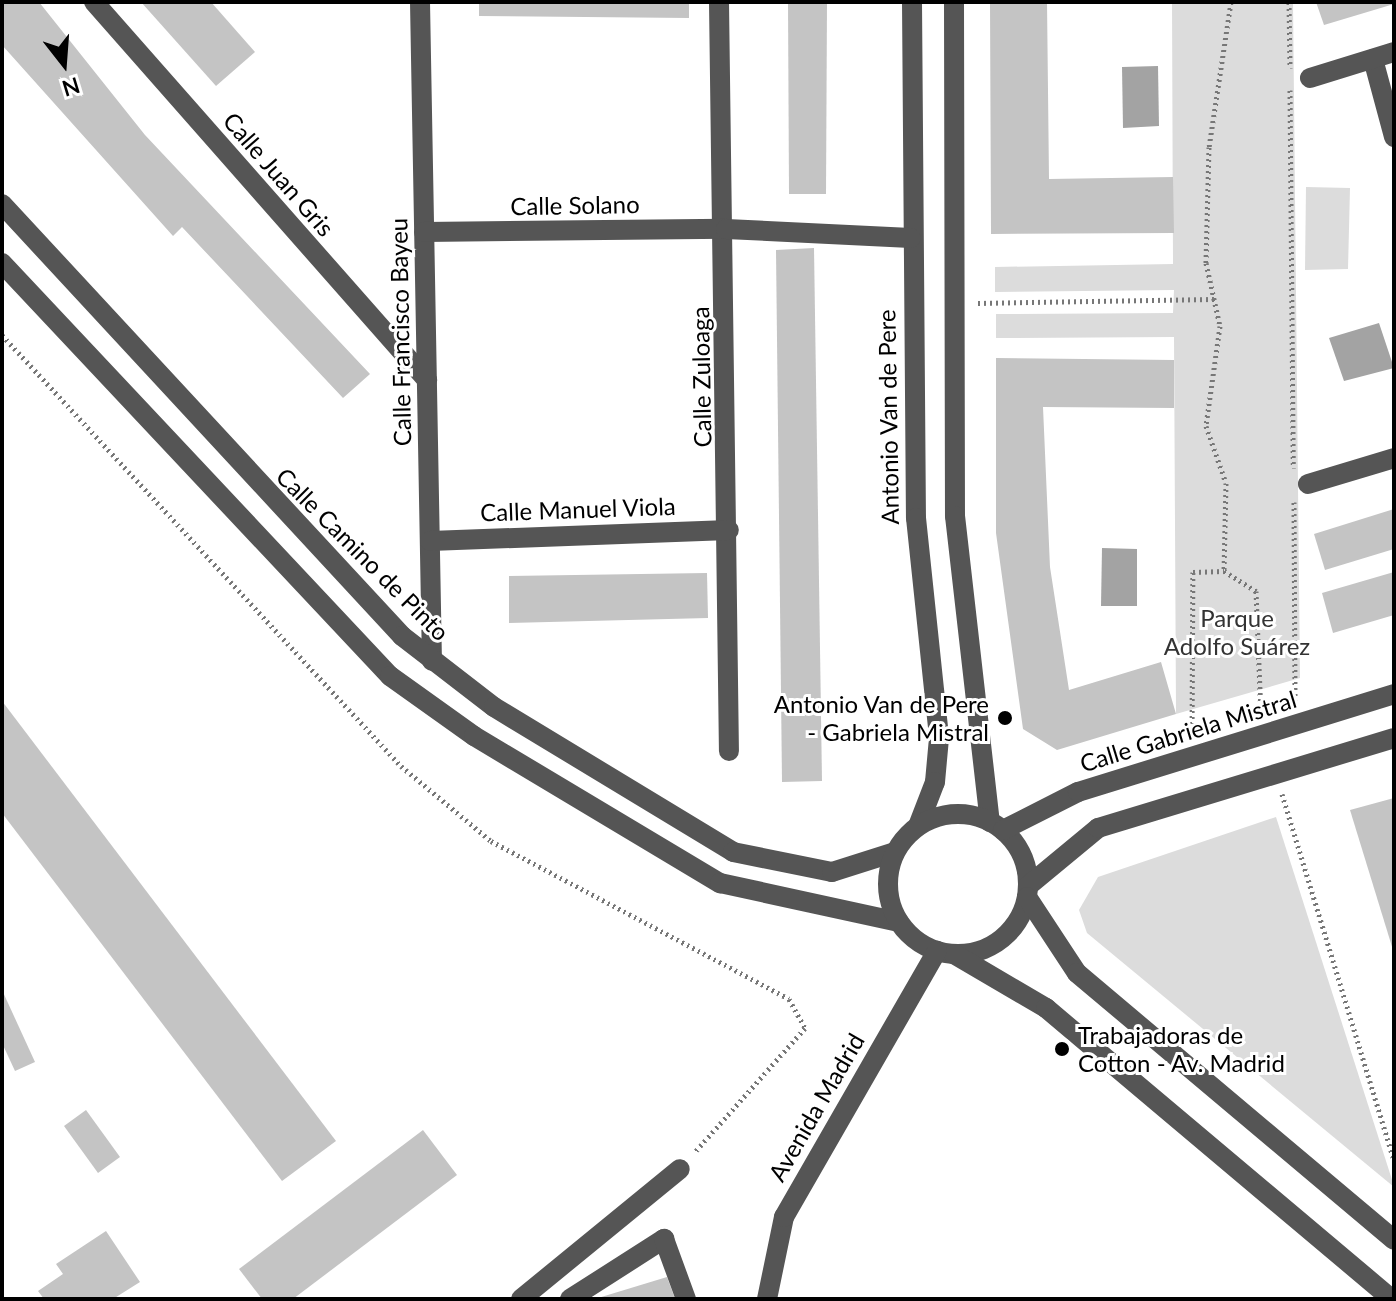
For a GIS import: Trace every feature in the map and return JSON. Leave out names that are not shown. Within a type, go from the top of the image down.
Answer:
[{"type":"street","name":"Calle Juan Gris","points":[[94,2],[427,380]]},
{"type":"street","name":"Calle Francisco Bayeu","points":[[420,2],[432,661]]},
{"type":"street","name":"Calle Zuloaga","points":[[719,2],[726,229],[729,751]]},
{"type":"street","name":"Antonio Van de Pere","points":[[912,2],[911,238],[916,518],[939,738],[935,782],[918,826]]},
{"type":"street","points":[[954,2],[955,516],[997,826]]},
{"type":"street","points":[[1310,78],[1394,52]]},
{"type":"street","points":[[1373,59],[1394,137]]},
{"type":"street","name":"Calle Camino de Pinto","points":[[2,204],[281,511],[432,661],[733,852],[832,872],[895,852]]},
{"type":"street","name":"Calle Solano","points":[[424,232],[726,229],[911,238]]},
{"type":"street","points":[[2,263],[390,676],[474,736],[720,883],[899,922],[1046,1008],[1391,1299]]},
{"type":"street","points":[[1298,482],[1394,458]]},
{"type":"street","name":"Calle Manuel Viola","points":[[430,541],[729,530]]},
{"type":"street","name":"Calle Gabriela Mistral","points":[[997,826],[1078,792],[1394,694]]},
{"type":"street","points":[[1027,892],[1098,828],[1394,738]]},
{"type":"street","points":[[899,922],[887,888],[895,852],[918,826],[959,814],[997,826],[1024,858],[1027,892],[1020,916],[993,944],[946,952]]},
{"type":"street","points":[[1027,892],[1077,973],[1394,1240]]},
{"type":"street","name":"Avenida Madrid","points":[[767,1299],[784,1217],[946,952]]},
{"type":"street","points":[[521,1299],[680,1169]]},
{"type":"street","points":[[570,1299],[664,1239],[686,1299]]},
{"type":"path","points":[[1224,571],[1226,483],[1206,426],[1220,326],[1206,263],[1209,147],[1231,2]]},
{"type":"path","points":[[1289,2],[1298,482],[1296,725]]},
{"type":"path","points":[[953,303],[1214,299]]},
{"type":"path","points":[[2,335],[401,766],[491,841],[789,999],[805,1028],[680,1169]]},
{"type":"path","points":[[1192,757],[1193,572],[1224,571],[1256,591],[1262,735]]},
{"type":"path","points":[[1275,774],[1394,1160]]},
{"type":"green space","name":"Parque Adolfo Suárez","points":[[1172,2],[1293,2],[1300,678],[1176,714],[1174,337],[996,338],[996,314],[1173,313],[1174,290],[995,292],[995,267],[1173,264]]},
{"type":"green space","points":[[1306,187],[1350,188],[1348,269],[1305,270]]},
{"type":"green space","points":[[1276,817],[1394,1187],[1087,933],[1079,910],[1098,877]]},
{"type":"shaded area","points":[[1158,66],[1159,126],[1123,128],[1122,67]]},
{"type":"shaded area","points":[[1379,323],[1394,368],[1344,381],[1329,338]]},
{"type":"shaded area","points":[[1102,548],[1137,549],[1137,606],[1101,606]]},
{"type":"building","points":[[2,2],[39,2],[145,135],[370,374],[343,398],[182,227],[173,236],[2,45]]},
{"type":"building","points":[[141,2],[211,2],[255,52],[216,86]]},
{"type":"building","points":[[479,2],[689,2],[689,18],[479,16]]},
{"type":"building","points":[[788,2],[827,2],[826,194],[789,194]]},
{"type":"building","points":[[990,2],[1047,2],[1049,179],[1173,177],[1174,233],[991,234]]},
{"type":"building","points":[[1316,2],[1394,2],[1394,4],[1324,25]]},
{"type":"building","points":[[814,248],[822,781],[782,782],[776,250]]},
{"type":"building","points":[[996,358],[1174,360],[1174,408],[1043,407],[1050,567],[1069,690],[1161,662],[1176,714],[1057,750],[1023,729],[996,533]]},
{"type":"building","points":[[1394,509],[1394,549],[1325,570],[1314,534]]},
{"type":"building","points":[[1394,572],[1394,615],[1333,633],[1322,593]]},
{"type":"building","points":[[707,573],[708,618],[509,623],[509,576]]},
{"type":"building","points":[[2,701],[336,1141],[282,1181],[2,813]]},
{"type":"building","points":[[1394,798],[1394,950],[1393,950],[1350,810]]},
{"type":"building","points":[[2,990],[35,1062],[15,1071],[2,1043]]},
{"type":"building","points":[[86,1110],[120,1157],[98,1173],[64,1126]]},
{"type":"building","points":[[423,1130],[457,1175],[293,1299],[262,1299],[239,1269]]},
{"type":"building","points":[[106,1231],[140,1282],[113,1299],[44,1299],[38,1291],[63,1274],[56,1264]]},
{"type":"building","points":[[667,1277],[675,1299],[598,1299],[598,1298]]},
{"type":"place","name":"Antonio Van de Pere - Gabriela Mistral","points":[[1005,718]]},
{"type":"place","name":"Trabajadoras de Cotton - Av. Madrid","points":[[1062,1049]]}]
